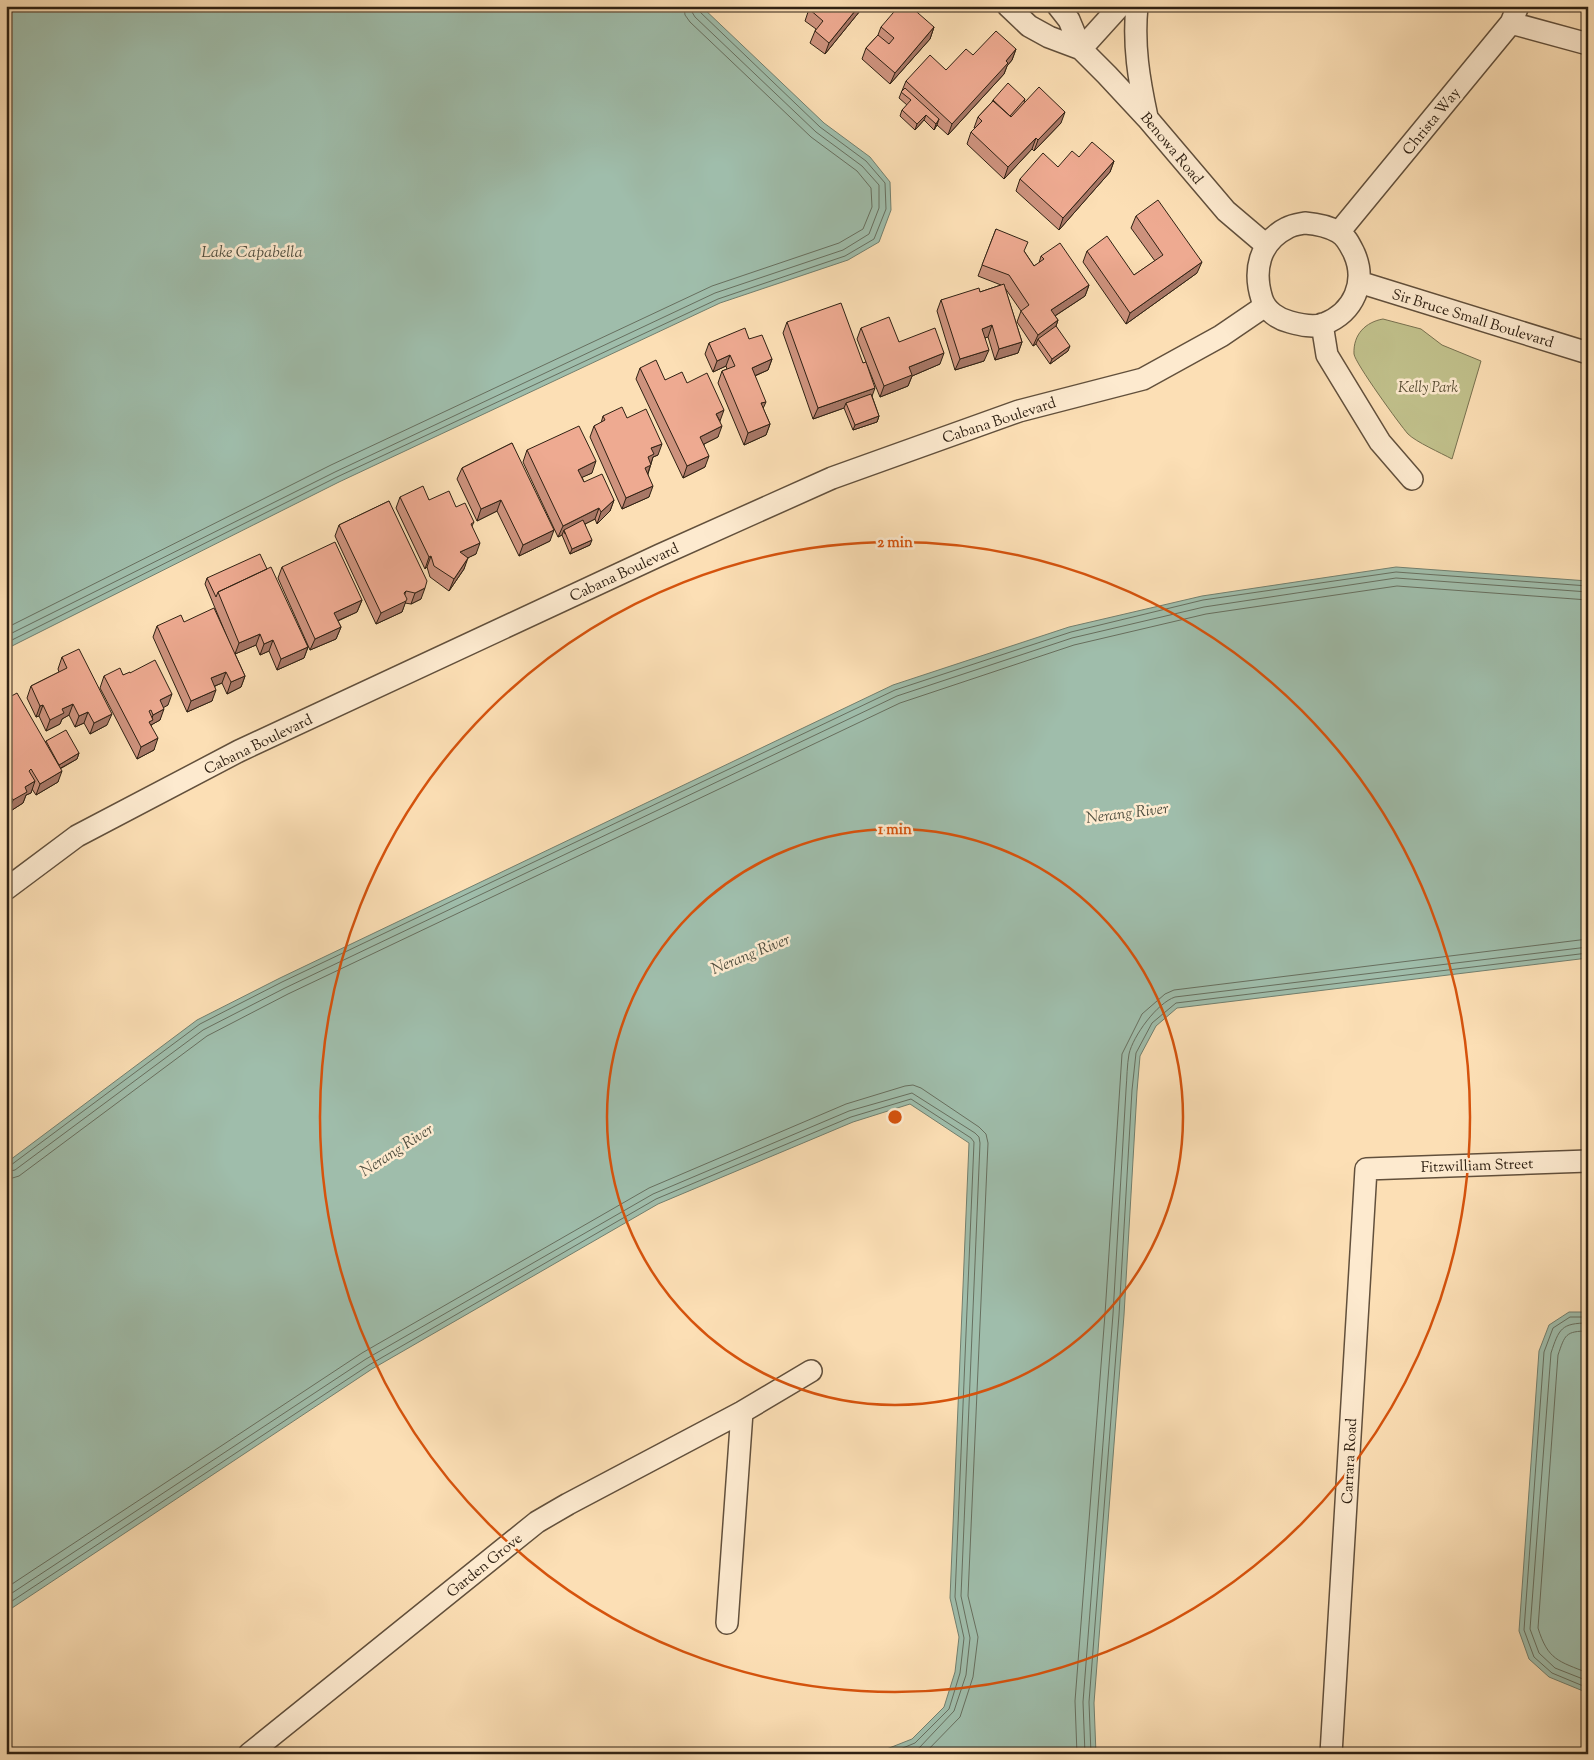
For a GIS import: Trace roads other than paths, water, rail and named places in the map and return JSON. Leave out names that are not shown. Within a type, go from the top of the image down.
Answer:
[{"type":"street","name":"Benowa Road","points":[[1008,6],[1029,26],[1049,37],[1081,49],[1108,75],[1147,118],[1226,212],[1266,245]]},
{"type":"street","name":"Benowa Road","points":[[1058,6],[1069,20],[1081,49]]},
{"type":"street","points":[[1081,49],[1120,6]]},
{"type":"street","points":[[1137,6],[1135,45],[1138,73],[1147,118]]},
{"type":"street","points":[[1514,15],[1588,44]]},
{"type":"street","name":"Christa Way","points":[[1339,232],[1514,15]]},
{"type":"street","points":[[1306,223],[1320,224],[1339,232],[1349,243],[1359,264],[1359,282],[1356,293],[1347,308],[1338,316],[1322,324],[1304,326],[1273,314],[1265,306],[1257,279],[1258,261],[1266,245],[1273,237],[1288,227],[1306,223]]},
{"type":"street","name":"Sir Bruce Small Boulevard","points":[[1359,282],[1588,353]]},
{"type":"street","name":"Cabana Boulevard","points":[[6,890],[77,836],[239,751],[651,559],[832,478],[1019,411],[1142,379],[1221,336],[1265,306]]},
{"type":"street","points":[[1322,324],[1327,355],[1380,442],[1412,479]]},
{"type":"street","name":"Fitzwilliam Street","points":[[1366,1169],[1588,1161]]},
{"type":"street","name":"Carrara Road","points":[[1331,1754],[1366,1169]]},
{"type":"street","name":"Garden Grove","points":[[249,1754],[536,1522],[742,1412],[811,1371]]},
{"type":"street","points":[[726,1623],[742,1412]]},
{"type":"water","name":"Lake Capabella","points":[[6,6],[701,6],[824,123],[870,157],[890,182],[891,210],[879,242],[848,260],[720,303],[339,482],[6,649]]},
{"type":"water","name":"Nerang River","points":[[1396,567],[1588,581],[1588,958],[1177,1008],[1156,1026],[1140,1056],[1137,1091],[1124,1315],[1094,1703],[1096,1754],[874,1754],[912,1739],[944,1707],[955,1672],[959,1637],[950,1598],[969,1143],[910,1104],[853,1122],[658,1204],[372,1369],[6,1612],[6,1163],[197,1020],[280,978],[893,685],[1069,627],[1202,596]]},
{"type":"water","points":[[1569,1312],[1588,1312],[1588,1693],[1549,1677],[1529,1659],[1519,1631],[1539,1351],[1549,1325]]},
{"type":"park label","name":"Kelly Park","points":[[1428,387]]}]
